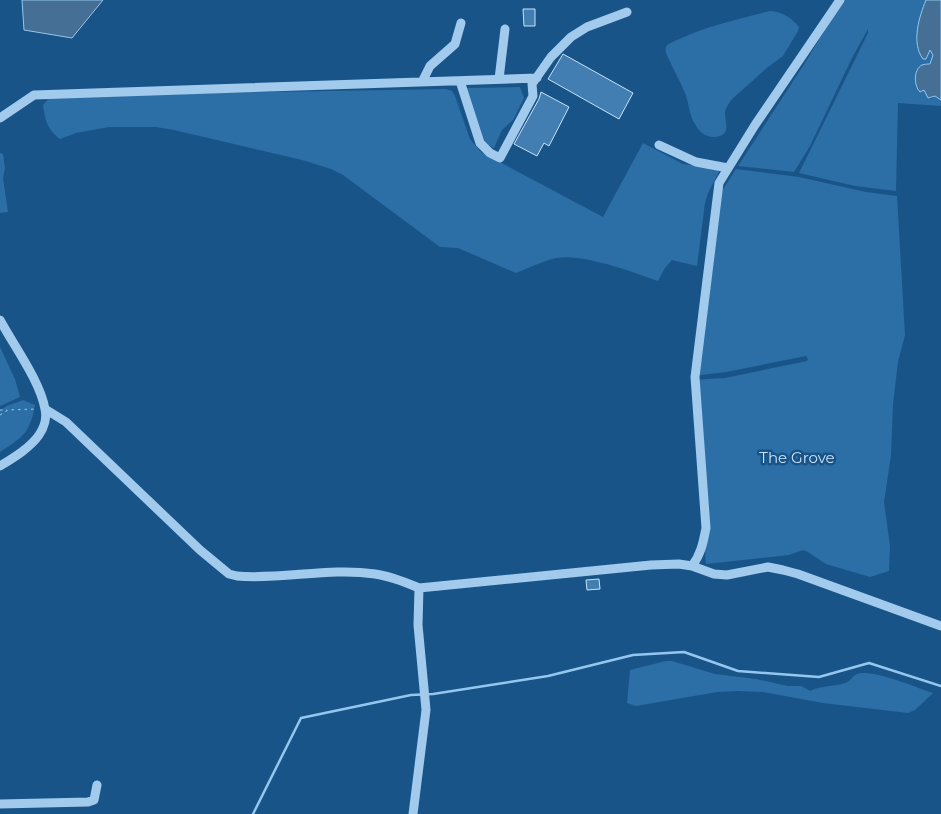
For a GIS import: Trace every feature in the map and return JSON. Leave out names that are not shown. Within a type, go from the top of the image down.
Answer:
[{"type":"lane","points":[[692,566],[699,557],[706,528],[695,377],[719,183],[755,125],[840,0]]},
{"type":"lane","points":[[460,81],[480,143],[490,153],[500,158],[532,96],[532,84],[551,57],[571,37],[587,26],[627,12]]},
{"type":"lane","points":[[422,82],[430,66],[455,44],[461,23]]},
{"type":"lane","points":[[499,79],[505,29]]},
{"type":"lane","points":[[0,118],[34,95],[537,78]]},
{"type":"lane","points":[[659,145],[696,162],[728,168]]},
{"type":"lane","points":[[0,320],[37,386],[46,409],[46,418],[36,439],[0,466]]},
{"type":"lane","points":[[46,409],[66,422],[200,550],[229,574],[245,577],[364,573],[390,577],[419,588],[651,564],[679,564],[692,566],[714,574],[727,575],[768,568],[798,574],[941,626]]},
{"type":"lane","points":[[413,814],[426,717],[418,625],[419,588]]},
{"type":"lane","points":[[0,804],[88,802],[94,800],[97,785]]},
{"type":"path","points":[[0,410],[46,409]]},
{"type":"path","points":[[0,415],[8,410]]},
{"type":"green space","points":[[843,0],[926,0],[920,16],[918,29],[923,59],[926,59],[930,50],[933,55],[930,64],[922,65],[917,75],[916,85],[920,92],[924,90],[931,99],[935,96],[941,100],[941,106],[898,103],[896,191],[855,186],[799,173],[868,33],[868,29],[810,146],[794,172],[738,166]]},
{"type":"green space","points":[[770,11],[782,14],[793,20],[799,27],[798,31],[783,56],[731,100],[725,112],[726,130],[723,135],[710,137],[705,135],[698,129],[693,120],[686,95],[666,54],[667,45],[705,29]]},
{"type":"green space","points":[[520,87],[524,98],[513,120],[502,130],[494,148],[484,143],[465,90],[467,88]]},
{"type":"green space","points":[[446,89],[452,91],[455,96],[470,139],[481,152],[603,217],[643,143],[683,164],[716,168],[719,172],[705,203],[697,266],[672,260],[658,281],[607,264],[567,257],[551,259],[516,273],[458,248],[440,247],[343,175],[331,169],[302,160],[156,127],[109,127],[76,133],[60,139],[47,124],[43,105],[49,98]]},
{"type":"green space","points":[[0,153],[3,154],[5,168],[3,178],[8,212],[0,213]]},
{"type":"green space","name":"The Grove","points":[[736,169],[799,177],[866,192],[897,196],[905,335],[898,362],[893,404],[891,455],[884,502],[890,546],[889,571],[870,577],[826,564],[803,550],[789,555],[706,564],[692,380],[725,378],[807,361],[808,359],[806,356],[726,372],[693,376],[713,205]]},
{"type":"green space","points":[[0,347],[15,379],[20,397],[0,406]]},
{"type":"green space","points":[[23,400],[35,405],[31,422],[20,438],[0,452],[0,410]]},
{"type":"green space","points":[[672,661],[715,674],[756,679],[787,686],[801,686],[810,691],[845,683],[855,675],[864,673],[883,676],[933,693],[915,710],[908,713],[823,703],[763,692],[737,691],[717,692],[636,706],[627,703],[630,670]]},
{"type":"shaded area","points":[[22,0],[103,0],[72,38],[24,30]]},
{"type":"shaded area","points":[[926,0],[941,0],[941,100],[935,96],[928,98],[924,90],[920,92],[916,82],[917,70],[922,65],[930,64],[933,55],[930,50],[926,59],[923,59],[917,45],[917,30]]},
{"type":"building","points":[[523,9],[535,9],[535,26],[524,26]]},
{"type":"building","points":[[563,54],[633,93],[619,119],[548,79]]},
{"type":"building","points":[[541,92],[569,107],[549,146],[544,143],[537,156],[514,144]]},
{"type":"building","points":[[599,579],[600,589],[587,590],[586,580]]},
{"type":"waterway","points":[[253,814],[301,718],[411,695],[433,694],[548,676],[633,655],[684,652],[738,671],[819,677],[869,663],[941,686]]}]
